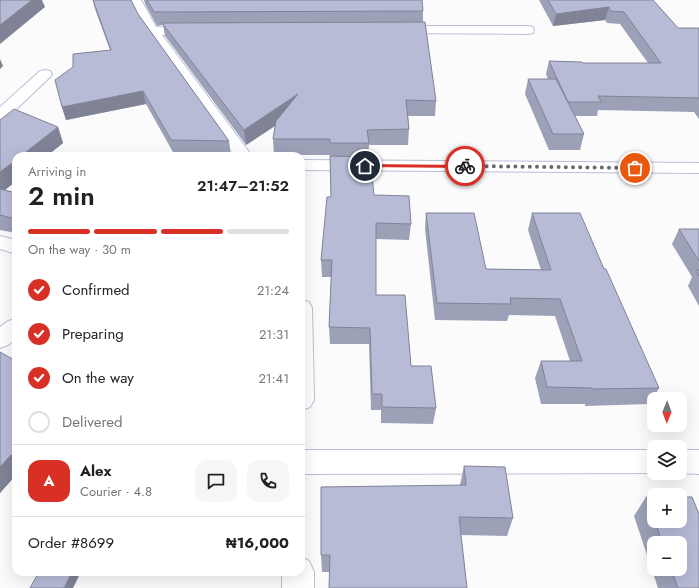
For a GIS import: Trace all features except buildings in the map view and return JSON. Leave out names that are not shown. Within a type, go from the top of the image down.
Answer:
[{"type":"street","points":[[135,0],[153,31],[240,152]]},
{"type":"street","points":[[384,30],[528,30]]},
{"type":"street","points":[[153,31],[209,31]]},
{"type":"street","points":[[0,116],[45,74]]},
{"type":"street","points":[[305,165],[699,168]]},
{"type":"street","points":[[0,242],[12,246]]},
{"type":"street","points":[[0,339],[12,330]]},
{"type":"street","points":[[305,462],[647,462]]},
{"type":"street","points":[[687,462],[699,462]]},
{"type":"street","points":[[298,576],[298,588]]},
{"type":"way so far","points":[[465,166],[635,168]]},
{"type":"route","points":[[365,166],[465,166]]}]
